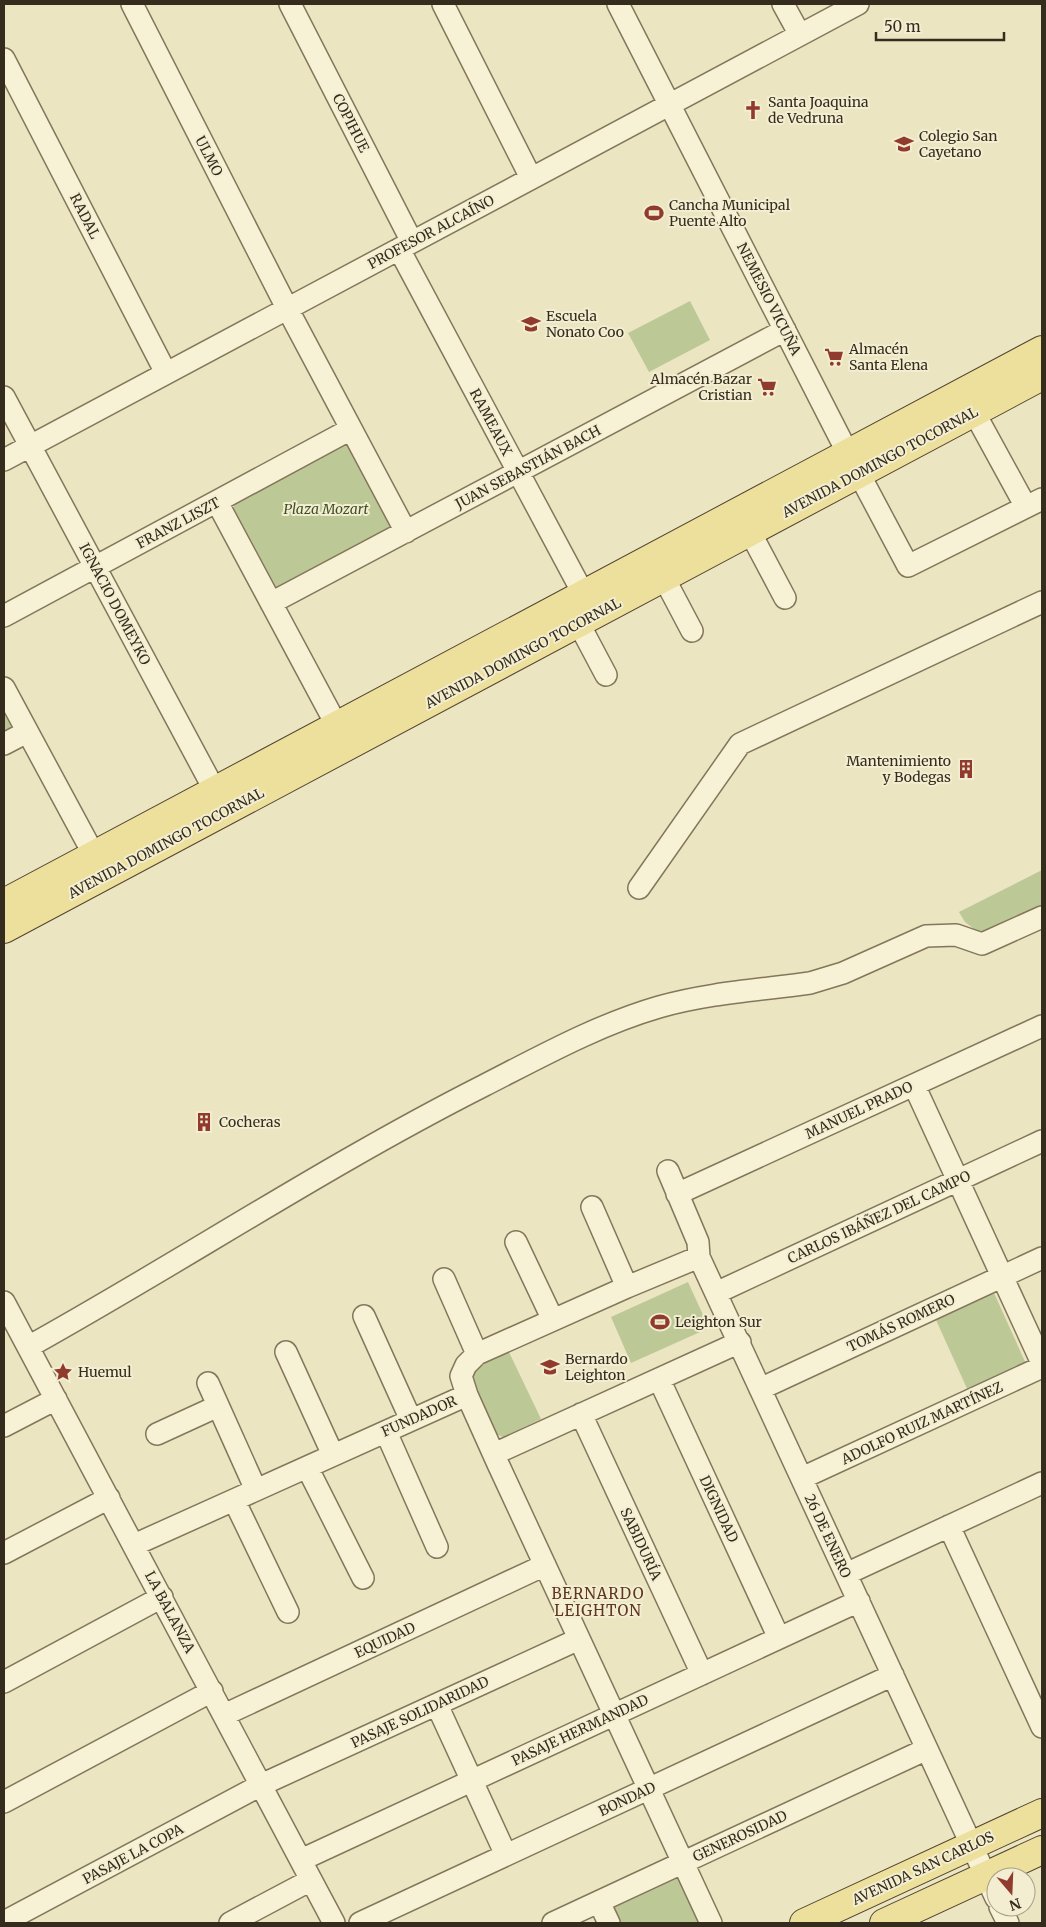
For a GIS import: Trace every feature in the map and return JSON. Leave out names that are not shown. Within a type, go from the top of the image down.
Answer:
[{"type":"main road","name":"AVENIDA DOMINGO TOCORNAL","points":[[4,903],[94,856],[221,801],[579,624],[750,532],[853,464],[1042,350]]},
{"type":"main road","name":"AVENIDA DOMINGO TOCORNAL","points":[[4,930],[221,801],[337,726],[584,595],[853,464],[974,412],[1042,376]]},
{"type":"main road","name":"AVENIDA SAN CARLOS","points":[[804,1923],[1042,1812]]},
{"type":"main road","points":[[1019,1867],[1042,1850]]},
{"type":"main road","points":[[884,1923],[986,1889]]},
{"type":"street","name":"ULMO","points":[[132,4],[287,308],[406,532]]},
{"type":"street","name":"COPIHUE","points":[[290,4],[405,245]]},
{"type":"street","points":[[443,4],[531,178]]},
{"type":"street","name":"NEMESIO VICUÑA","points":[[618,4],[853,464],[908,566],[1034,503]]},
{"type":"street","points":[[783,4],[800,35]]},
{"type":"street","name":"PROFESOR ALCAÍNO","points":[[4,460],[858,4]]},
{"type":"street","name":"RADAL","points":[[4,59],[166,373]]},
{"type":"street","name":"RAMEAUX","points":[[405,245],[518,472],[584,595]]},
{"type":"street","name":"JUAN SEBASTIÁN BACH","points":[[271,603],[785,330]]},
{"type":"street","name":"IGNACIO DOMEYKO","points":[[4,396],[221,801]]},
{"type":"street","points":[[974,412],[1034,503]]},
{"type":"street","name":"FRANZ LISZT","points":[[4,616],[351,429]]},
{"type":"street","points":[[217,502],[337,726]]},
{"type":"street","points":[[750,532],[785,598]]},
{"type":"street","points":[[664,578],[692,631]]},
{"type":"street","points":[[639,888],[740,744],[1042,602]]},
{"type":"street","points":[[579,624],[606,675]]},
{"type":"street","points":[[4,688],[94,856]]},
{"type":"street","points":[[4,744],[27,732]]},
{"type":"street","points":[[36,1342],[421,1118],[559,1048],[626,1018],[659,1007],[704,997],[810,983],[892,952],[926,936],[956,935],[982,944],[1042,917]]},
{"type":"street","name":"MANUEL PRADO","points":[[677,1194],[1042,1026]]},
{"type":"street","points":[[914,1085],[1042,1365]]},
{"type":"street","name":"CARLOS IBÁÑEZ DEL CAMPO","points":[[716,1293],[1042,1141]]},
{"type":"street","name":"26 DE ENERO","points":[[668,1171],[698,1242],[699,1257],[986,1876]]},
{"type":"street","points":[[592,1207],[627,1287]]},
{"type":"street","points":[[516,1242],[553,1320]]},
{"type":"street","name":"FUNDADOR","points":[[134,1545],[467,1395],[461,1376],[466,1365],[477,1354],[699,1257]]},
{"type":"street","name":"TOMÁS ROMERO","points":[[760,1389],[1042,1258]]},
{"type":"street","points":[[444,1279],[477,1354]]},
{"type":"street","name":"LA BALANZA","points":[[4,1302],[9,1323],[36,1342],[56,1399],[334,1923]]},
{"type":"street","points":[[364,1316],[411,1420]]},
{"type":"street","points":[[494,1454],[740,1342]]},
{"type":"street","points":[[286,1352],[333,1455]]},
{"type":"street","name":"ADOLFO RUIZ MARTÍNEZ","points":[[802,1478],[1042,1365]]},
{"type":"street","name":"DIGNIDAD","points":[[659,1379],[779,1638]]},
{"type":"street","points":[[208,1383],[256,1490]]},
{"type":"street","points":[[467,1395],[711,1923]]},
{"type":"street","points":[[4,1426],[56,1399]]},
{"type":"street","points":[[157,1434],[218,1406]]},
{"type":"street","name":"SABIDURÍA","points":[[581,1414],[702,1674]]},
{"type":"street","points":[[386,1432],[437,1547]]},
{"type":"street","points":[[307,1467],[363,1578]]},
{"type":"street","points":[[846,1574],[1042,1483]]},
{"type":"street","points":[[4,1554],[109,1498]]},
{"type":"street","points":[[234,1500],[288,1612]]},
{"type":"street","points":[[949,1526],[1042,1727]]},
{"type":"street","name":"EQUIDAD","points":[[224,1715],[545,1565]]},
{"type":"street","points":[[4,1682],[162,1597]]},
{"type":"street","name":"PASAJE HERMANDAD","points":[[301,1860],[859,1601]]},
{"type":"street","name":"PASAJE SOLIDARIDAD","points":[[261,1786],[579,1639]]},
{"type":"street","name":"BONDAD","points":[[360,1923],[893,1675]]},
{"type":"street","points":[[4,1802],[212,1691]]},
{"type":"street","points":[[437,1705],[506,1855]]},
{"type":"street","name":"GENEROSIDAD","points":[[553,1923],[927,1749]]},
{"type":"street","name":"PASAJE LA COPA","points":[[4,1922],[261,1786]]},
{"type":"street","points":[[230,1923],[311,1880]]},
{"type":"street","points":[[599,1902],[609,1923]]},
{"type":"green space","points":[[690,301],[710,340],[649,372],[628,333]]},
{"type":"green space","name":"Plaza Mozart","points":[[344,444],[354,446],[395,520],[391,531],[283,588],[273,589],[234,513],[234,502]]},
{"type":"green space","points":[[4,703],[17,728],[4,740]]},
{"type":"green space","points":[[1042,870],[1042,909],[988,933],[978,932],[965,922],[959,912]]},
{"type":"green space","name":"Leighton Sur","points":[[688,1282],[709,1328],[631,1363],[611,1317]]},
{"type":"green space","points":[[994,1293],[1027,1366],[969,1393],[936,1320]]},
{"type":"green space","points":[[507,1348],[541,1419],[503,1437],[491,1432],[467,1378],[471,1365]]},
{"type":"green space","points":[[682,1874],[706,1923],[618,1923],[610,1908]]},
{"type":"place","name":"Santa Joaquina de Vedruna","points":[[753,110]]},
{"type":"place","name":"Colegio San Cayetano","points":[[904,144]]},
{"type":"place","name":"Cancha Municipal Puente Alto","points":[[654,213]]},
{"type":"place","name":"Escuela Nonato Coo","points":[[531,324]]},
{"type":"place","name":"Almacén Santa Elena","points":[[834,357]]},
{"type":"place","name":"Almacén Bazar Cristian","points":[[767,387]]},
{"type":"place","name":"Mantenimiento y Bodegas","points":[[966,769]]},
{"type":"place","name":"Cocheras","points":[[204,1122]]},
{"type":"place","name":"Leighton Sur","points":[[660,1322]]},
{"type":"place","name":"Bernardo Leighton","points":[[550,1367]]},
{"type":"place","name":"Huemul","points":[[63,1372]]},
{"type":"district","name":"BERNARDO LEIGHTON","points":[[598,1602]]}]
